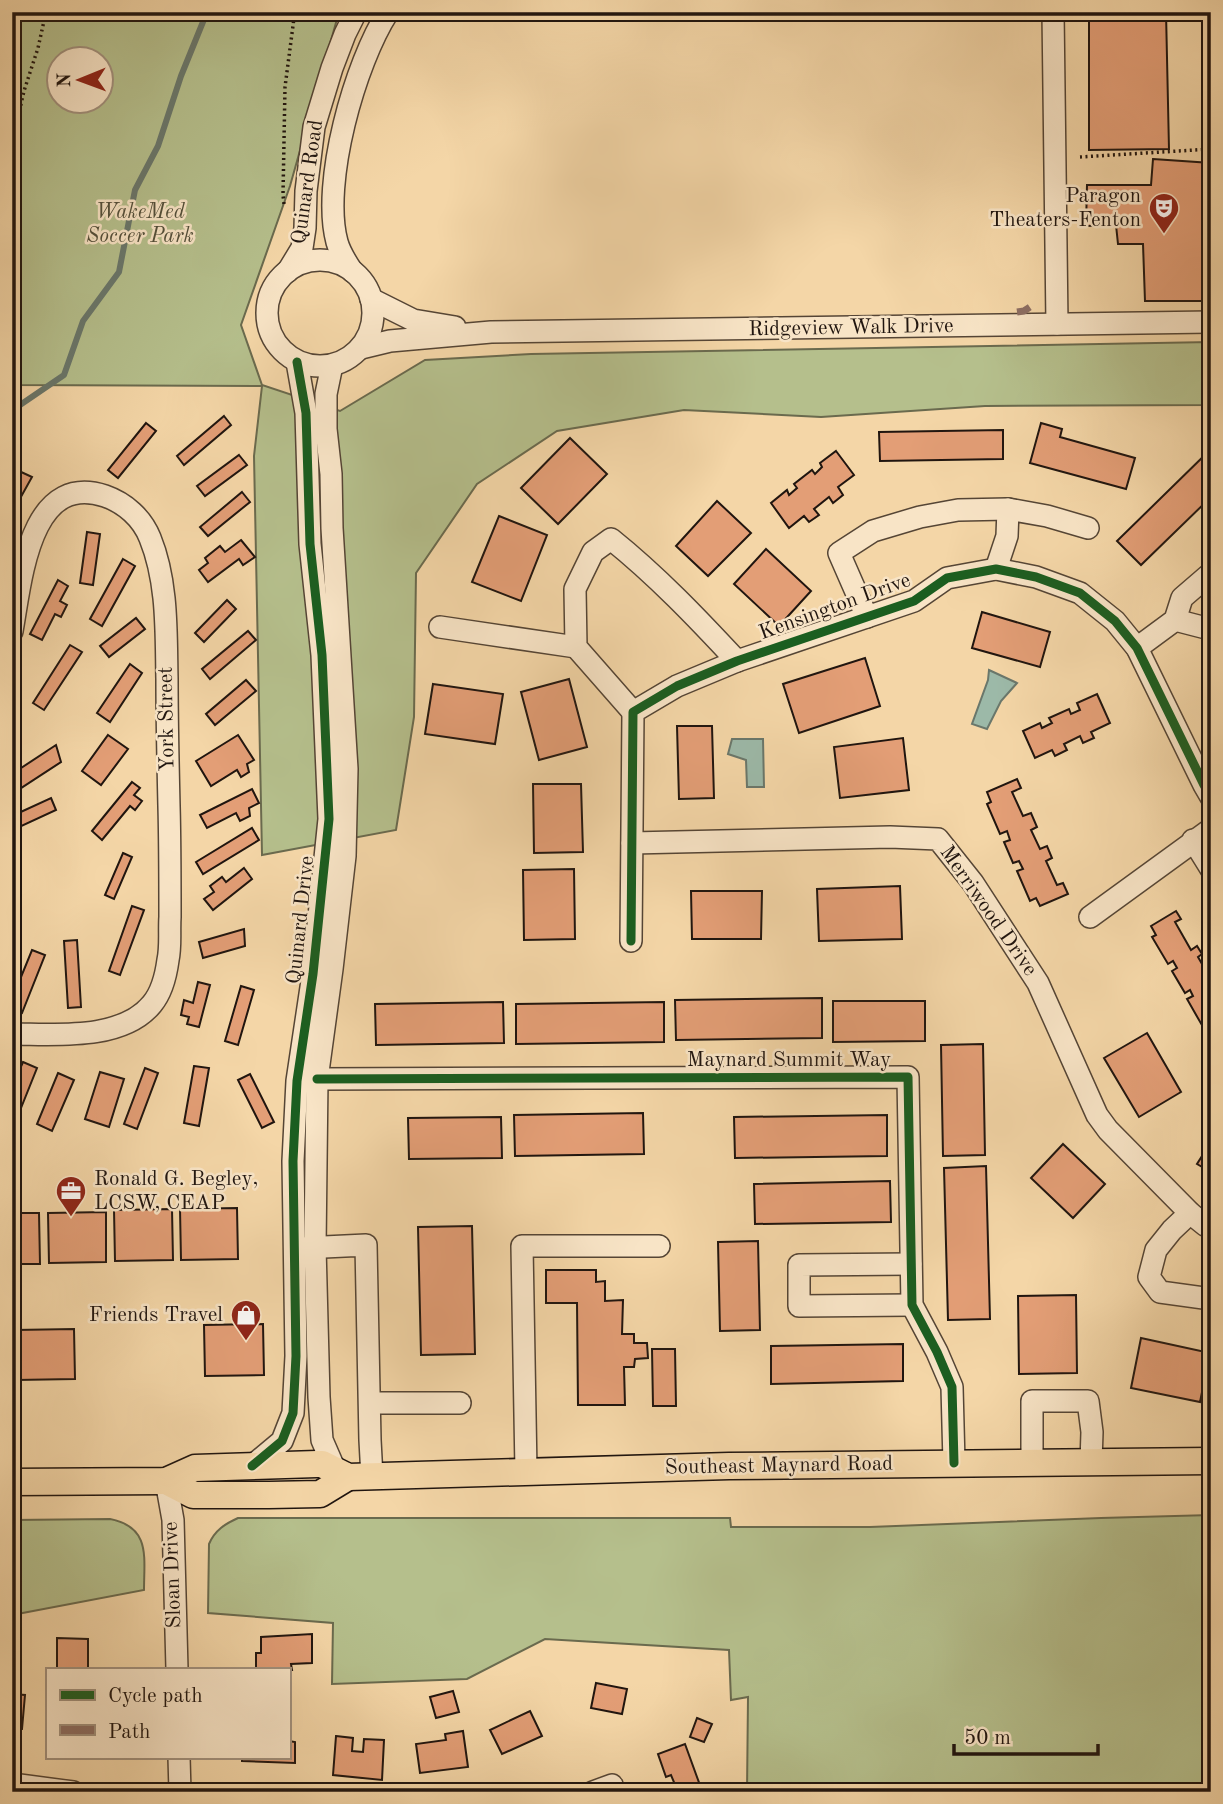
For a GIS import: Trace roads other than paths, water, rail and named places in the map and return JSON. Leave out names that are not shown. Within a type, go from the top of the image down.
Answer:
[{"type":"main road","name":"Southeast Maynard Road","points":[[12,1482],[166,1481],[195,1468],[322,1464],[352,1475],[1211,1461]]},
{"type":"main road","name":"Southeast Maynard Road","points":[[166,1481],[193,1495],[320,1494],[352,1475]]},
{"type":"street","name":"Quinard Road","points":[[287,272],[302,248],[306,228],[306,191],[314,127],[332,68],[356,12]]},
{"type":"street","name":"Quinard Road","points":[[352,271],[342,256],[335,230],[337,161],[356,83],[388,12]]},
{"type":"street","points":[[1053,12],[1057,324]]},
{"type":"street","points":[[319,260],[337,263],[352,271],[364,284],[371,299],[373,316],[369,333],[361,348],[348,359],[332,366],[315,367],[297,362],[283,351],[272,337],[267,320],[268,302],[275,285],[287,272],[303,263],[319,260]]},
{"type":"street","name":"Ridgeview Walk Drive","points":[[371,299],[414,320],[491,332]]},
{"type":"street","name":"Ridgeview Walk Drive","points":[[361,348],[390,341],[491,332],[1211,322]]},
{"type":"street","name":"Quinard Drive","points":[[297,362],[306,414],[310,544],[322,654],[329,819],[313,974],[297,1081],[293,1161],[305,1248],[322,1440],[352,1475]]},
{"type":"street","name":"Quinard Drive","points":[[252,1466],[282,1441],[293,1413],[317,1079],[345,856],[347,769],[332,541],[331,474],[326,429],[326,394],[332,366]]},
{"type":"street","name":"York Street","points":[[12,631],[22,576],[33,536],[43,514],[54,502],[65,495],[98,494],[128,508],[149,535],[162,584],[166,639],[170,888],[169,957],[164,984],[152,1004],[137,1018],[105,1031],[12,1034]]},
{"type":"street","points":[[996,569],[1007,536],[1008,509]]},
{"type":"street","points":[[867,617],[839,553],[873,531],[920,517],[958,510],[1008,509],[1047,516],[1088,528]]},
{"type":"street","points":[[632,941],[633,712],[576,647],[575,589],[593,552],[611,539],[633,556],[692,612],[737,661]]},
{"type":"street","name":"Kensington Drive","points":[[633,712],[677,686],[737,661],[914,601],[947,578],[996,569],[1036,577],[1080,593],[1115,621],[1137,648],[1211,797]]},
{"type":"street","points":[[1137,648],[1175,620],[1182,598],[1211,573]]},
{"type":"street","points":[[1175,620],[1211,627]]},
{"type":"street","points":[[440,627],[576,647]]},
{"type":"street","points":[[1090,917],[1202,834],[1211,869]]},
{"type":"street","name":"Merriwood Drive","points":[[632,843],[890,837],[938,839],[973,883],[1038,983],[1097,1115],[1108,1130],[1190,1213],[1211,1228]]},
{"type":"street","name":"Maynard Summit Way","points":[[317,1079],[908,1077],[912,1305],[937,1352],[951,1387],[954,1464]]},
{"type":"street","points":[[1190,1213],[1156,1250],[1149,1277],[1160,1292],[1211,1299]]},
{"type":"street","points":[[305,1248],[366,1245],[370,1403],[352,1475]]},
{"type":"street","points":[[526,1471],[522,1246],[659,1246]]},
{"type":"street","points":[[911,1264],[799,1265],[799,1306],[912,1305]]},
{"type":"street","points":[[1032,1463],[1032,1401],[1088,1401],[1092,1432],[1091,1462]]},
{"type":"street","points":[[370,1403],[460,1403]]},
{"type":"street","name":"Sloan Drive","points":[[166,1481],[173,1520],[177,1668]]},
{"type":"street","points":[[179,1758],[180,1792]]},
{"type":"street","points":[[12,1784],[73,1792]]},
{"type":"waterway","points":[[12,412],[64,375],[83,321],[119,272],[135,190],[158,146],[181,76],[207,12]]},
{"type":"place","name":"Paragon Theaters-Fenton","points":[[1164,235]]},
{"type":"place","name":"Ronald G. Begley, LCSW, CEAP","points":[[71,1218]]},
{"type":"place","name":"Friends Travel","points":[[246,1342]]},
{"type":"park label","name":"WakeMed Soccer Park","points":[[140,224]]}]
